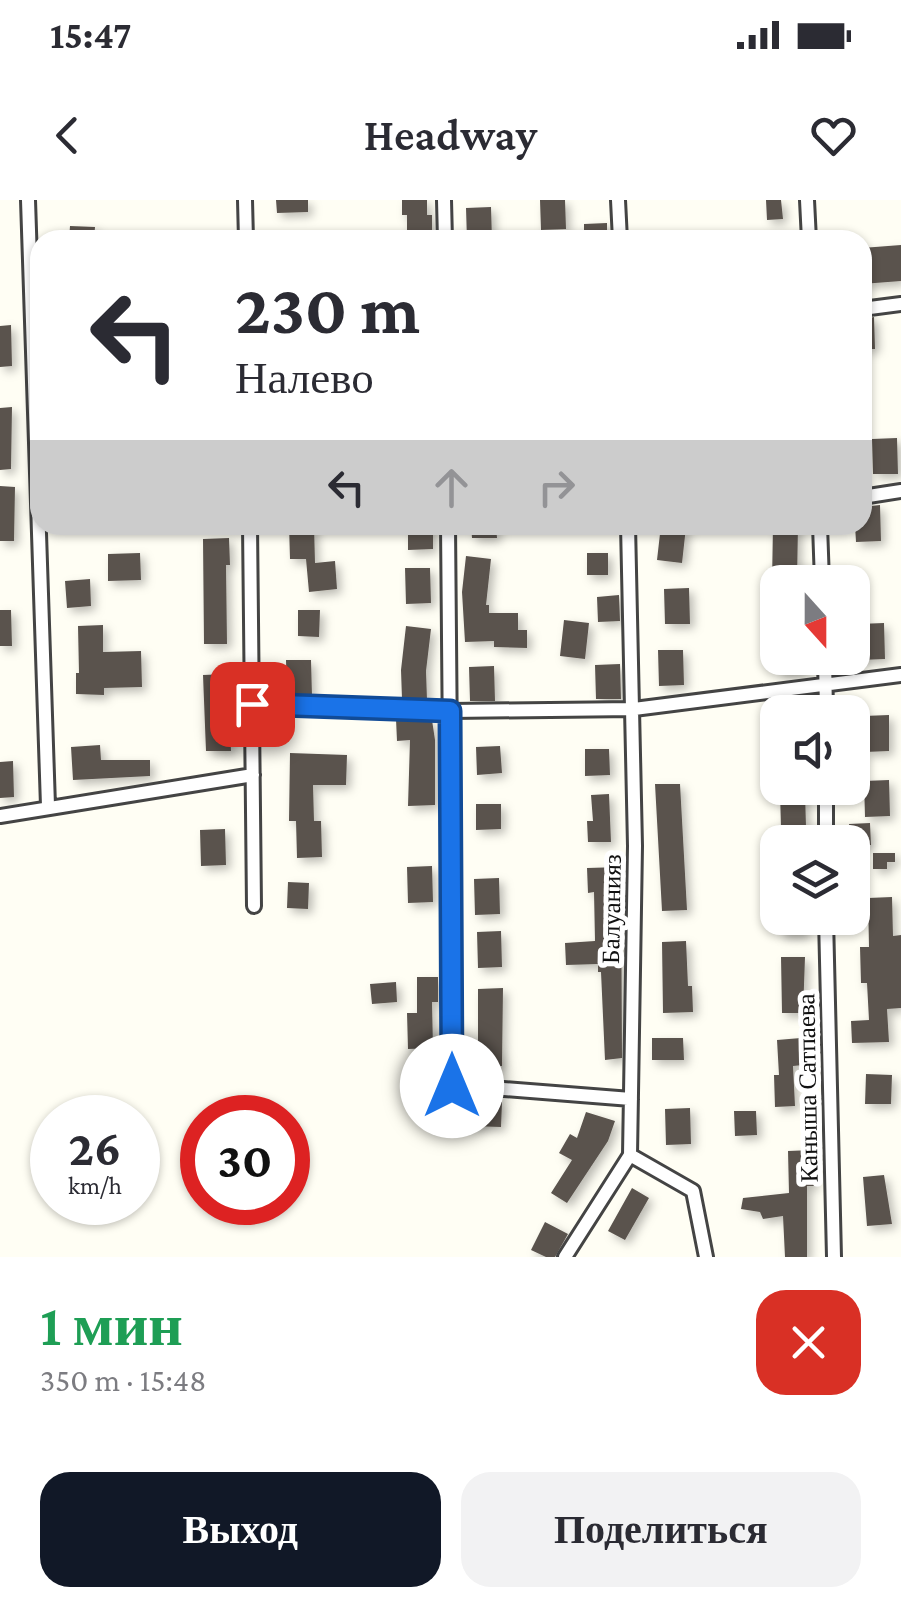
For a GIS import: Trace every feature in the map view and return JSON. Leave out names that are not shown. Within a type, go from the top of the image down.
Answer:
[{"type":"street","points":[[28,200],[30,261]]},
{"type":"street","points":[[245,200],[246,230]]},
{"type":"street","points":[[444,200],[444,230]]},
{"type":"street","points":[[618,200],[620,230]]},
{"type":"street","points":[[807,200],[808,230]]},
{"type":"street","points":[[872,308],[901,304]]},
{"type":"street","points":[[872,495],[901,491]]},
{"type":"street","points":[[39,535],[48,806]]},
{"type":"street","points":[[250,535],[254,906]]},
{"type":"street","points":[[448,535],[452,1086],[631,1099]]},
{"type":"street","name":"Балуанияз","points":[[628,535],[634,708],[630,1154]]},
{"type":"street","points":[[820,535],[821,565]]},
{"type":"street","points":[[826,675],[826,695]]},
{"type":"street","points":[[252,704],[450,711],[634,708],[901,675]]},
{"type":"street","points":[[0,816],[253,775]]},
{"type":"street","name":"Каныша Сатпаева","points":[[826,935],[834,1257]]},
{"type":"street","points":[[564,1257],[630,1154],[694,1191],[706,1257]]},
{"type":"building","points":[[276,200],[308,200],[308,212],[277,213]]},
{"type":"building","points":[[402,200],[427,200],[432,230],[407,230],[407,215],[402,215]]},
{"type":"building","points":[[540,200],[565,200],[566,229],[541,230]]},
{"type":"building","points":[[766,200],[781,200],[783,219],[767,220]]},
{"type":"building","points":[[491,207],[492,230],[467,230],[466,208]]},
{"type":"building","points":[[607,223],[607,230],[584,230],[584,224]]},
{"type":"building","points":[[70,226],[95,227],[95,230],[70,230]]},
{"type":"building","points":[[901,245],[901,281],[872,283],[872,247]]},
{"type":"building","points":[[874,317],[875,349],[872,349]]},
{"type":"building","points":[[11,325],[12,366],[0,367],[0,326]]},
{"type":"building","points":[[12,407],[11,469],[0,470],[0,408]]},
{"type":"building","points":[[897,438],[898,474],[873,474],[872,439]]},
{"type":"building","points":[[0,486],[15,487],[14,541],[0,541]]},
{"type":"building","points":[[880,505],[881,541],[856,542],[856,535],[872,535],[872,506]]},
{"type":"building","points":[[289,535],[314,535],[315,563],[335,561],[337,589],[309,592],[306,559],[290,559]]},
{"type":"building","points":[[408,535],[433,535],[433,549],[408,550]]},
{"type":"building","points":[[472,535],[497,538],[472,538]]},
{"type":"building","points":[[660,535],[685,535],[682,563],[657,560]]},
{"type":"building","points":[[773,535],[798,535],[797,565],[772,565]]},
{"type":"building","points":[[229,538],[227,644],[204,644],[203,539]]},
{"type":"building","points":[[140,553],[141,580],[108,581],[108,554]]},
{"type":"building","points":[[587,553],[608,553],[608,575],[587,575]]},
{"type":"building","points":[[466,556],[491,559],[486,605],[489,613],[518,613],[518,630],[527,630],[527,648],[494,647],[494,641],[465,642],[462,592]]},
{"type":"building","points":[[405,568],[430,568],[431,603],[406,604]]},
{"type":"building","points":[[90,579],[91,606],[67,608],[65,581]]},
{"type":"building","points":[[689,588],[690,624],[665,624],[664,589]]},
{"type":"building","points":[[619,595],[620,621],[598,622],[597,597]]},
{"type":"building","points":[[0,610],[11,610],[12,646],[0,646]]},
{"type":"building","points":[[298,610],[320,610],[319,637],[298,636]]},
{"type":"building","points":[[564,620],[589,623],[585,659],[560,656]]},
{"type":"building","points":[[884,623],[885,659],[870,660],[870,624]]},
{"type":"building","points":[[103,625],[103,652],[141,651],[142,687],[104,688],[104,695],[76,694],[78,626]]},
{"type":"building","points":[[406,626],[431,629],[427,700],[402,699]]},
{"type":"building","points":[[658,650],[683,650],[684,685],[659,686]]},
{"type":"building","points":[[286,660],[311,660],[312,696],[287,695]]},
{"type":"building","points":[[620,664],[621,699],[596,699],[595,665]]},
{"type":"building","points":[[494,666],[495,701],[470,701],[469,667]]},
{"type":"building","points":[[228,674],[231,751],[206,751],[203,675]]},
{"type":"building","points":[[889,715],[889,751],[870,752],[870,716]]},
{"type":"building","points":[[396,719],[432,720],[435,805],[408,806],[410,740],[397,741]]},
{"type":"building","points":[[100,745],[101,760],[150,760],[150,776],[73,780],[71,747]]},
{"type":"building","points":[[500,746],[502,773],[477,775],[476,747]]},
{"type":"building","points":[[585,749],[609,749],[610,775],[585,776]]},
{"type":"building","points":[[290,753],[347,755],[346,785],[313,785],[314,821],[321,821],[322,857],[297,858],[296,821],[289,821]]},
{"type":"building","points":[[13,761],[14,797],[0,798],[0,762]]},
{"type":"building","points":[[889,780],[890,816],[865,817],[865,805],[870,805],[870,781]]},
{"type":"building","points":[[655,784],[680,784],[687,910],[662,911]]},
{"type":"building","points":[[609,794],[611,842],[588,842],[587,821],[593,821],[591,795]]},
{"type":"building","points":[[476,804],[501,804],[501,829],[476,830]]},
{"type":"building","points":[[780,805],[805,805],[806,825],[781,825]]},
{"type":"building","points":[[225,829],[226,865],[201,866],[200,830]]},
{"type":"building","points":[[873,853],[895,853],[895,862],[887,862],[887,869],[873,869]]},
{"type":"building","points":[[432,866],[433,902],[408,903],[407,867]]},
{"type":"building","points":[[621,867],[622,1058],[605,1060],[601,972],[598,964],[566,965],[565,943],[595,941],[594,892],[588,893],[587,868]]},
{"type":"building","points":[[499,878],[500,914],[475,915],[474,879]]},
{"type":"building","points":[[288,882],[309,883],[308,909],[287,908]]},
{"type":"building","points":[[892,897],[893,936],[901,935],[901,1008],[887,1009],[889,1042],[852,1043],[851,1021],[869,1020],[867,983],[861,983],[860,947],[869,947],[870,898]]},
{"type":"building","points":[[501,931],[502,967],[478,968],[477,932]]},
{"type":"building","points":[[686,941],[693,1012],[663,1013],[662,942]]},
{"type":"building","points":[[781,957],[805,957],[803,1013],[782,1013]]},
{"type":"building","points":[[417,977],[438,977],[438,1002],[432,1002],[433,1048],[408,1049],[407,1013],[417,1013]]},
{"type":"building","points":[[396,982],[397,1002],[372,1004],[370,984]]},
{"type":"building","points":[[503,988],[502,1066],[478,1066],[478,989]]},
{"type":"building","points":[[652,1038],[683,1038],[684,1060],[652,1060]]},
{"type":"building","points":[[801,1038],[803,1065],[793,1066],[795,1106],[775,1107],[774,1075],[779,1075],[777,1040]]},
{"type":"building","points":[[866,1074],[892,1075],[891,1104],[865,1104]]},
{"type":"building","points":[[471,1100],[502,1102],[501,1127],[470,1126]]},
{"type":"building","points":[[690,1108],[691,1144],[666,1145],[665,1109]]},
{"type":"building","points":[[734,1111],[756,1111],[757,1135],[735,1136]]},
{"type":"building","points":[[586,1112],[615,1121],[608,1141],[567,1203],[551,1193],[572,1160],[559,1153],[570,1134],[577,1138]]},
{"type":"building","points":[[813,1150],[814,1186],[807,1186],[807,1257],[785,1257],[783,1216],[763,1219],[760,1212],[741,1209],[743,1198],[789,1193],[788,1151]]},
{"type":"building","points":[[884,1175],[892,1224],[867,1226],[863,1177]]},
{"type":"building","points":[[632,1188],[649,1198],[625,1240],[608,1231]]},
{"type":"building","points":[[545,1222],[568,1234],[555,1257],[531,1250]]},
{"type":"route","points":[[252,704],[450,711],[452,1086]]}]
